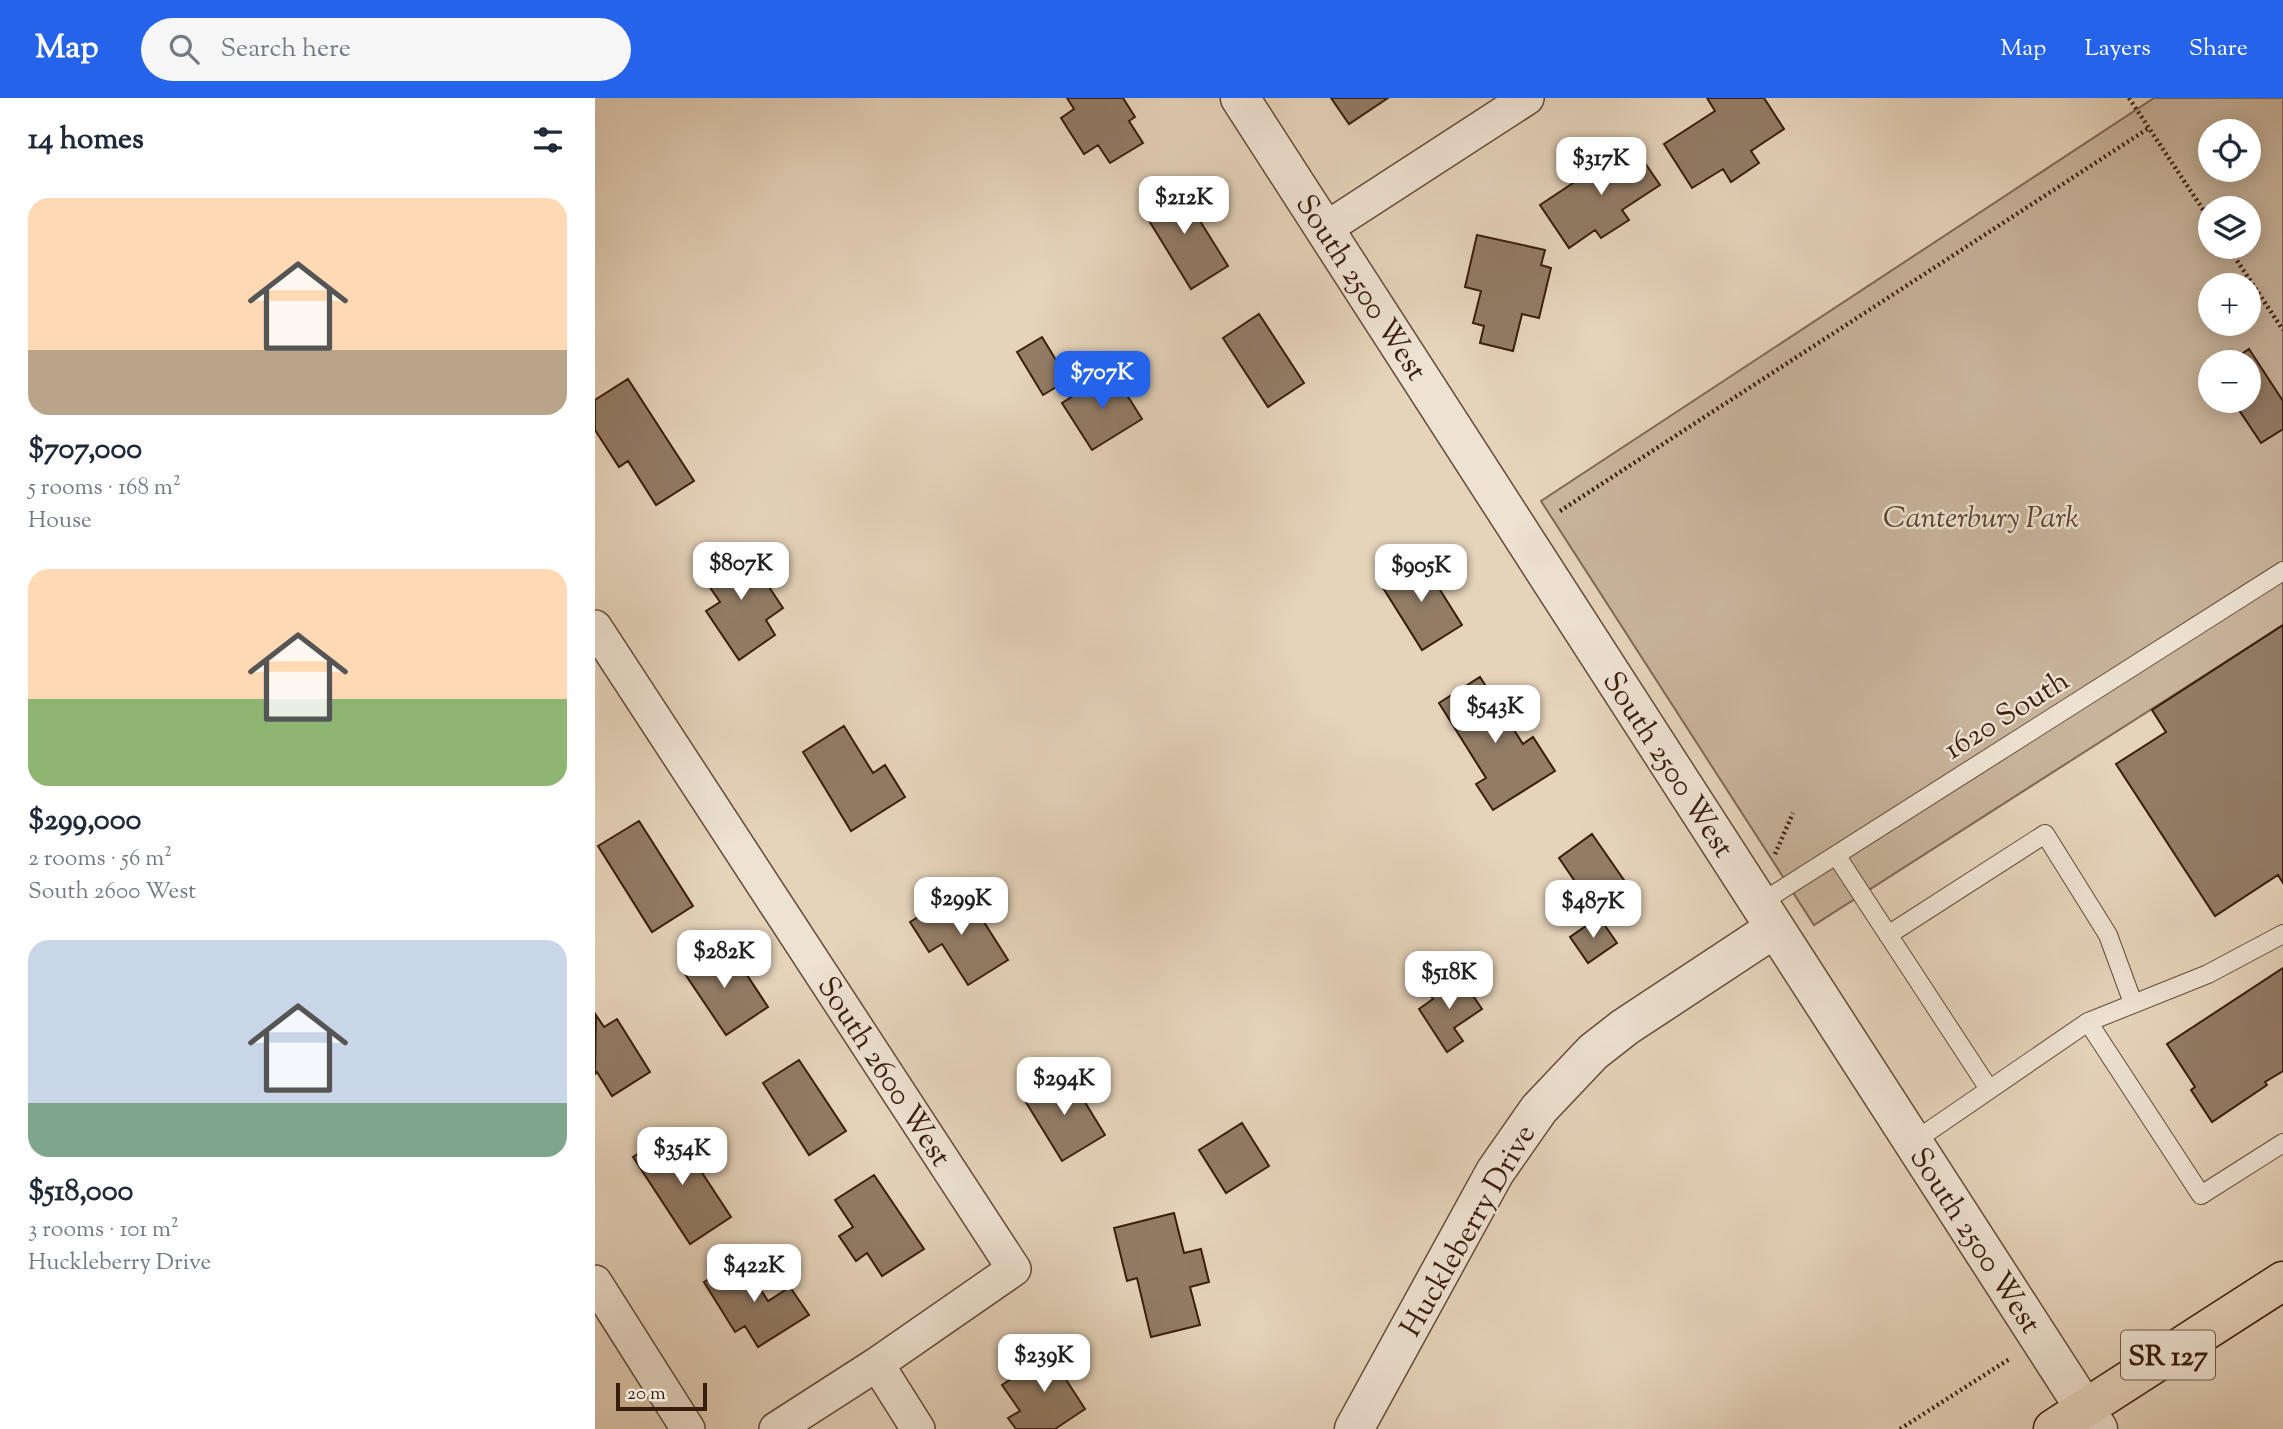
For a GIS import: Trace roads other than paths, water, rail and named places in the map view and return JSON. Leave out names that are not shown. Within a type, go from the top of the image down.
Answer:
[{"type":"main road","name":"SR 127","points":[[2053,1429],[2092,1419],[2283,1280]]},
{"type":"street","name":"South 2500 West","points":[[1240,98],[2092,1419]]},
{"type":"street","points":[[1325,229],[1527,98]]},
{"type":"street","name":"South 2600 West","points":[[595,627],[1014,1269],[877,1364]]},
{"type":"street","name":"Huckleberry Drive","points":[[1354,1429],[1495,1172],[1539,1109],[1593,1052],[1767,916]]},
{"type":"street","points":[[595,1282],[688,1429]]},
{"type":"street","points":[[776,1429],[877,1364],[918,1429]]},
{"type":"lane","name":"1620 South","points":[[1767,916],[1836,855],[2283,571]]},
{"type":"lane","points":[[1888,935],[2045,834],[2108,935],[2133,1003]]},
{"type":"lane","points":[[1836,855],[1989,1089]]},
{"type":"lane","points":[[1913,1142],[2088,1022],[2209,974],[2283,934]]},
{"type":"lane","points":[[2088,1022],[2201,1195],[2283,1143]]},
{"type":"park label","name":"Canterbury Park","points":[[1981,517]]}]
